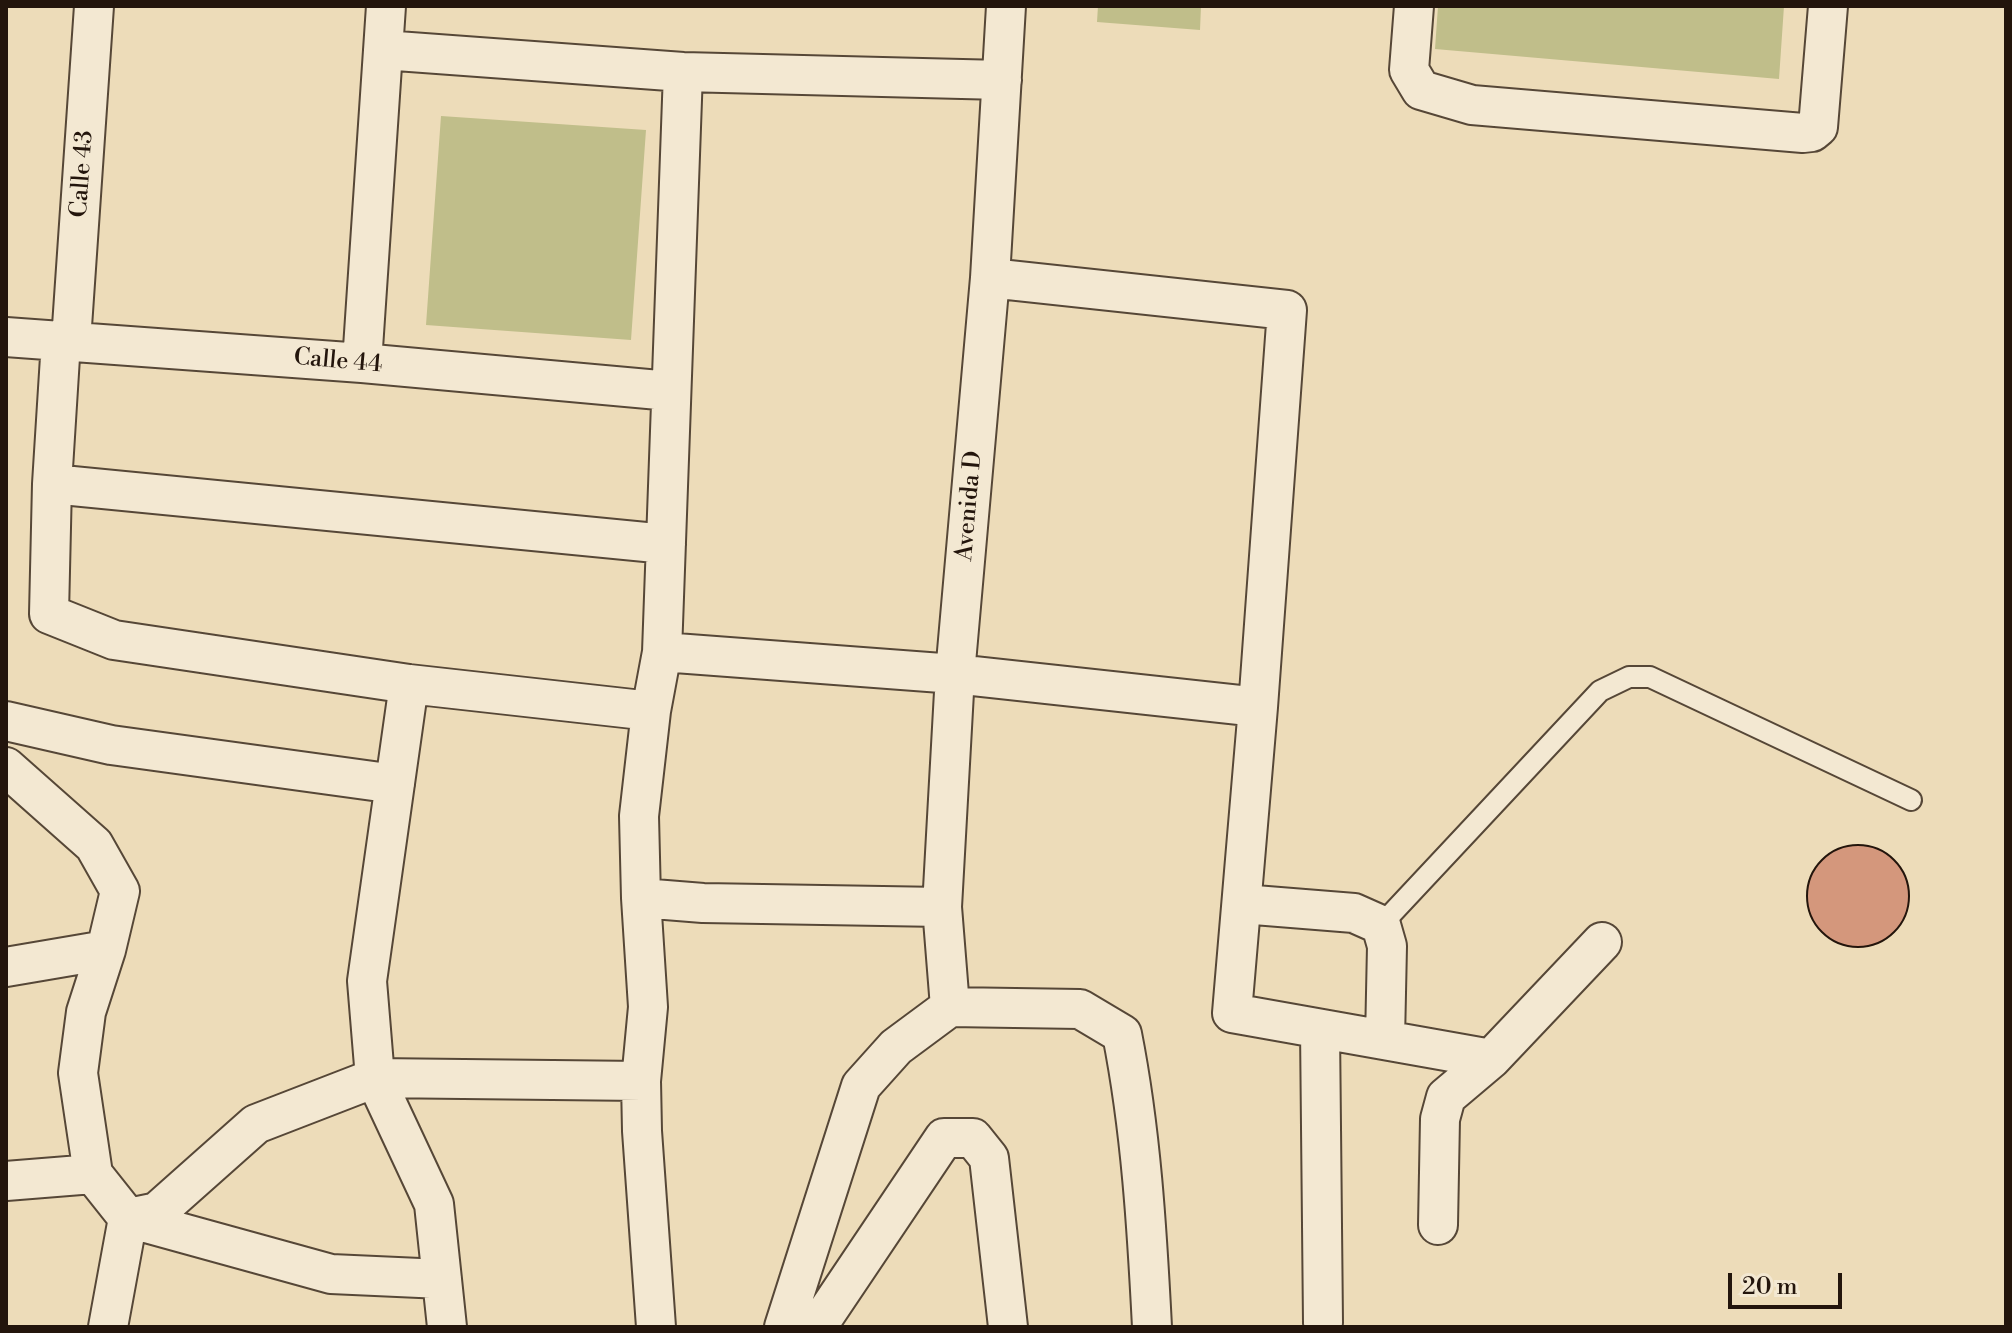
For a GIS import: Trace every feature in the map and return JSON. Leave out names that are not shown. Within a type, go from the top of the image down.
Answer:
[{"type":"street","name":"Calle 43","points":[[94,6],[52,484],[49,614],[114,640],[409,684]]},
{"type":"street","points":[[362,363],[386,6]]},
{"type":"street","name":"Avenida D","points":[[950,1007],[942,907],[955,674],[990,278],[1006,6]]},
{"type":"street","points":[[1414,6],[1409,70],[1421,90],[1472,105],[1803,133],[1812,132],[1818,127],[1828,6]]},
{"type":"street","points":[[383,50],[683,72],[1002,80]]},
{"type":"street","points":[[656,1327],[642,1131],[641,1081],[648,1007],[639,816],[651,711],[662,652],[683,72]]},
{"type":"street","points":[[990,278],[1287,310],[1232,1013],[1491,1059]]},
{"type":"street","name":"Calle 44","points":[[6,337],[362,363],[670,391]]},
{"type":"street","points":[[52,484],[666,544]]},
{"type":"street","points":[[662,652],[955,674],[1258,707]]},
{"type":"street","points":[[447,1327],[434,1204],[375,1078],[367,981],[409,684],[651,711]]},
{"type":"street","points":[[6,721],[111,745],[395,784]]},
{"type":"street","points":[[6,767],[94,845],[120,891],[106,950],[86,1012],[78,1073],[93,1174],[128,1218],[331,1274],[442,1279]]},
{"type":"street","points":[[641,898],[703,903],[942,907]]},
{"type":"street","points":[[1242,904],[1354,913],[1381,925],[1387,946],[1385,1040]]},
{"type":"street","points":[[1438,1225],[1440,1119],[1446,1097],[1491,1059],[1602,942]]},
{"type":"street","points":[[6,967],[106,950]]},
{"type":"street","points":[[784,1327],[861,1086],[896,1047],[950,1007],[1080,1009],[1122,1034],[1133,1089],[1152,1327]]},
{"type":"street","points":[[1320,1029],[1323,1323]]},
{"type":"street","points":[[128,1218],[157,1212],[256,1124],[375,1078],[641,1081]]},
{"type":"street","points":[[817,1327],[944,1138],[973,1138],[989,1158],[1008,1327]]},
{"type":"street","points":[[6,1181],[93,1174]]},
{"type":"street","points":[[108,1327],[128,1218]]},
{"type":"lane","points":[[1381,925],[1600,691],[1629,677],[1650,677],[1911,800]]},
{"type":"shaded area","points":[[1098,6],[1201,6],[1200,30],[1097,22]]},
{"type":"shaded area","points":[[1438,6],[1784,6],[1779,79],[1435,49]]},
{"type":"shaded area","points":[[441,116],[646,130],[631,340],[426,325]]},
{"type":"building","points":[[1858,845],[1877,849],[1894,860],[1905,877],[1909,896],[1905,915],[1894,932],[1877,943],[1858,947],[1839,943],[1822,932],[1811,915],[1807,896],[1811,877],[1822,860],[1839,849]]}]
